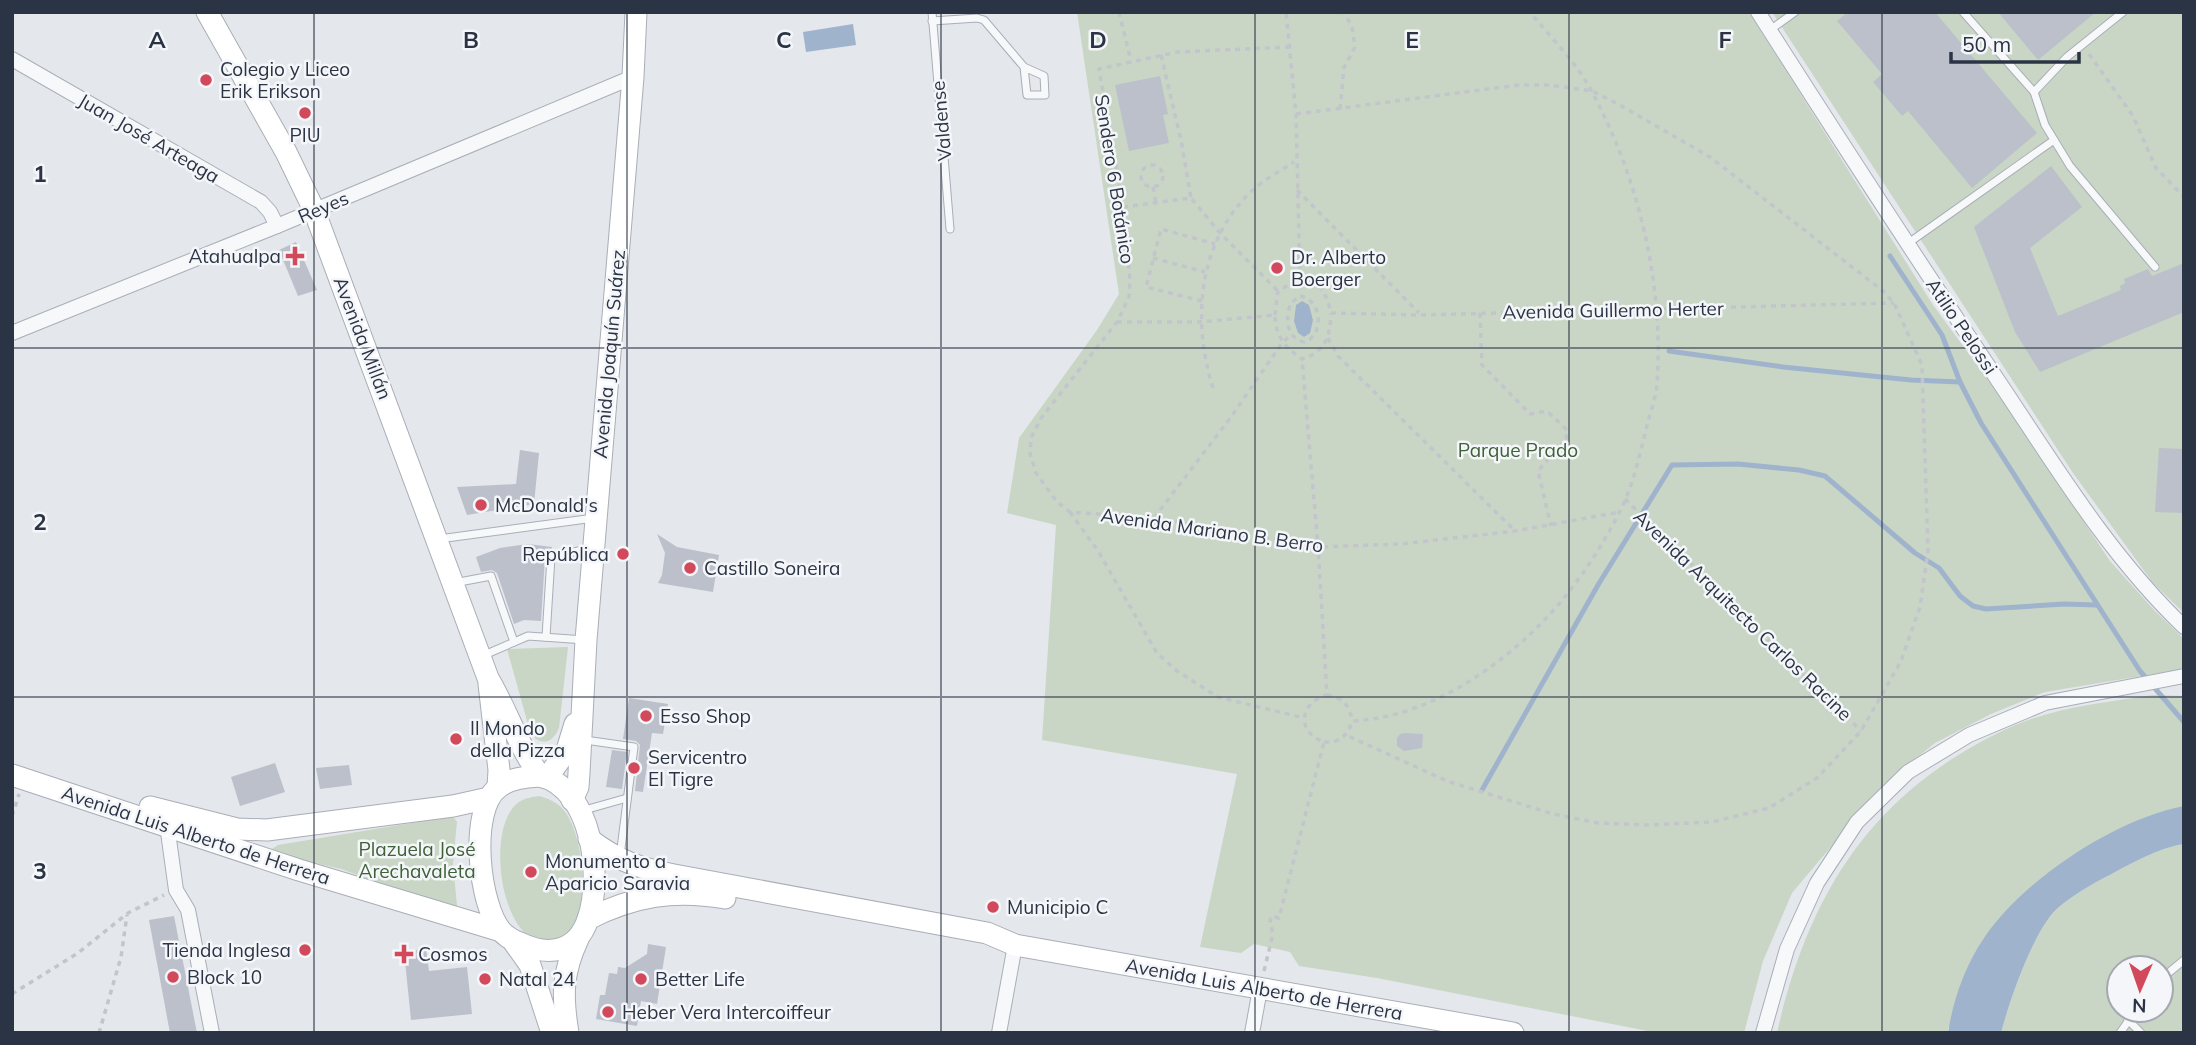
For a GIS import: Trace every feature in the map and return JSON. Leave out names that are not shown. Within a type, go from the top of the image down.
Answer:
[{"type":"main road","name":"Avenida Millán","points":[[206,12],[286,152],[314,210],[439,539],[488,678],[499,770],[494,792]]},
{"type":"main road","name":"Avenida Joaquín Suárez","points":[[577,805],[586,640],[633,77],[636,12]]},
{"type":"main road","name":"Avenida Millán","points":[[488,678],[504,704],[519,742],[543,777]]},
{"type":"main road","name":"Avenida Joaquín Suárez","points":[[543,777],[567,750],[583,695]]},
{"type":"main road","name":"Avenida Luis Alberto de Herrera","points":[[12,774],[48,780],[237,829],[267,830],[453,806],[494,792]]},
{"type":"main road","name":"Avenida Luis Alberto de Herrera","points":[[12,774],[506,935]]},
{"type":"main road","points":[[552,1033],[530,965],[506,935],[486,899],[482,875],[481,827],[494,792],[519,778],[543,777],[565,791],[577,805],[594,863],[594,889],[588,919],[565,969],[563,989],[568,1033]]},
{"type":"main road","points":[[263,858],[270,844],[326,833],[364,818]]},
{"type":"main road","name":"Avenida Luis Alberto de Herrera","points":[[589,839],[619,860],[674,876],[987,933],[1015,945],[1513,1033]]},
{"type":"main road","name":"Avenida Luis Alberto de Herrera","points":[[588,919],[630,901],[662,894],[706,895],[985,947],[1015,945]]},
{"type":"main road","points":[[506,935],[535,950],[548,951],[564,948],[578,939]]},
{"type":"street","name":"Atilio Pelossi","points":[[1758,12],[1907,244],[2084,509],[2144,586],[2184,627]]},
{"type":"street","name":"Juan José Arteaga","points":[[12,59],[261,202],[277,226]]},
{"type":"street","name":"Reyes","points":[[12,333],[633,77]]},
{"type":"street","points":[[1763,1033],[1787,949],[1817,883],[1857,822],[1908,772],[1969,734],[2045,704],[2177,677]]},
{"type":"street","points":[[167,825],[176,890],[188,910],[212,1033]]},
{"type":"street","points":[[999,1033],[1015,945]]},
{"type":"street","points":[[1252,1033],[1260,989]]},
{"type":"lane","points":[[1770,30],[1795,12]]},
{"type":"lane","points":[[1963,12],[2034,92],[2045,125],[2070,166],[2155,267]]},
{"type":"lane","points":[[2034,92],[2067,57],[2121,13]]},
{"type":"lane","points":[[932,16],[984,20],[1024,67]]},
{"type":"lane","name":"Valdense","points":[[932,16],[950,229]]},
{"type":"lane","points":[[1907,244],[2054,140]]},
{"type":"lane","points":[[439,539],[596,517]]},
{"type":"lane","points":[[546,638],[551,557],[593,548]]},
{"type":"lane","points":[[454,583],[491,576],[514,642]]},
{"type":"lane","points":[[481,656],[528,636],[586,640]]},
{"type":"lane","points":[[582,740],[634,747],[619,860]]},
{"type":"lane","points":[[577,805],[627,798]]},
{"type":"path","points":[[1119,12],[1131,61],[1161,55],[1290,47]]},
{"type":"path","points":[[1286,12],[1296,114],[1300,279]]},
{"type":"path","points":[[1340,109],[1344,68],[1355,47],[1352,27],[1344,12]]},
{"type":"path","points":[[1352,721],[1373,720],[1418,707],[1467,682],[1508,654],[1545,621],[1572,589],[1620,512],[1657,387],[1658,309],[1640,215],[1623,160],[1592,91],[1531,12]]},
{"type":"path","points":[[2082,44],[2133,116],[2156,168],[2184,197]]},
{"type":"path","points":[[1161,55],[1181,140],[1191,198],[1220,233],[1278,291]]},
{"type":"path","name":"Sendero 6 Botánico","points":[[1070,512],[1057,502],[1036,473],[1030,454],[1031,438],[1041,418],[1117,321],[1129,297],[1130,279],[1123,206],[1099,69],[1131,61]]},
{"type":"path","points":[[1296,114],[1519,85],[1549,85],[1592,91],[1710,157],[1884,291],[1895,303],[1922,365],[1928,551],[1920,607],[1901,661],[1861,730],[1817,778],[1769,808],[1712,822],[1646,825],[1598,823],[1505,801],[1447,781],[1346,735]]},
{"type":"path","points":[[1213,388],[1206,365],[1200,322],[1206,272],[1215,244],[1229,216],[1245,197],[1296,161]]},
{"type":"path","points":[[1150,165],[1160,168],[1163,174],[1161,181],[1153,187],[1146,186],[1141,177],[1142,171],[1150,165]]},
{"type":"path","points":[[1153,187],[1156,202]]},
{"type":"path","points":[[1297,190],[1421,315]]},
{"type":"path","points":[[1123,206],[1191,198]]},
{"type":"path","points":[[1202,301],[1146,287],[1161,229],[1215,244]]},
{"type":"path","points":[[1153,258],[1206,272]]},
{"type":"path","points":[[1278,291],[1300,279],[1313,281],[1326,295],[1331,313],[1328,338],[1319,352],[1301,359]]},
{"type":"path","points":[[1278,291],[1276,333],[1282,343],[1301,359],[1318,547],[1327,695]]},
{"type":"path","points":[[1300,296],[1307,297],[1316,307],[1317,330],[1309,342],[1300,342],[1291,335],[1287,320],[1291,303],[1300,296]]},
{"type":"path","name":"Avenida Guillermo Herter","points":[[1331,313],[1421,315],[1895,303]]},
{"type":"path","points":[[1480,313],[1482,365],[1530,414],[1547,411],[1567,430],[1566,439],[1538,471],[1551,526]]},
{"type":"path","points":[[1117,321],[1200,322],[1275,315]]},
{"type":"path","points":[[1154,518],[1231,417],[1282,343],[1291,335]]},
{"type":"path","points":[[1328,338],[1338,356],[1515,531]]},
{"type":"path","name":"Avenida Arquitecto Carlos Racine","points":[[1625,499],[1861,730]]},
{"type":"path","points":[[1070,512],[1098,551],[1157,653],[1177,671],[1218,697],[1304,718]]},
{"type":"path","name":"Avenida Mariano B. Berro","points":[[1070,512],[1154,518],[1318,547],[1401,544],[1515,531],[1620,512]]},
{"type":"path","points":[[1327,695],[1337,697],[1346,704],[1352,721],[1346,735],[1339,740],[1324,742],[1309,734],[1304,718],[1311,703],[1327,695]]},
{"type":"path","points":[[1260,989],[1273,934],[1271,916],[1279,918],[1324,742]]},
{"type":"path","points":[[12,993],[78,953],[128,913],[176,890]]},
{"type":"path","points":[[99,1033],[121,957],[128,913]]},
{"type":"green space","name":"Parque Prado","points":[[1077,12],[1749,12],[1933,305],[2002,399],[2110,561],[2184,640],[2184,669],[2045,692],[1991,714],[1935,743],[1883,785],[1792,893],[1763,961],[1744,1033],[1658,1033],[1377,978],[1299,966],[1290,952],[1254,944],[1241,953],[1200,947],[1237,774],[1042,740],[1056,525],[1007,513],[1019,438],[1097,330],[1119,294]]},
{"type":"green space","points":[[1772,12],[2184,12],[2184,613],[2153,583],[2073,473]]},
{"type":"green space","points":[[568,647],[559,728],[550,740],[539,741],[531,735],[507,649]]},
{"type":"green space","points":[[2153,695],[2184,696],[2184,806],[2129,825],[1948,1028],[1948,1033],[1777,1033],[1791,981],[1830,888],[1856,848],[1887,812],[1923,780],[1965,751],[2013,726],[2065,710]]},
{"type":"green space","points":[[539,796],[554,802],[566,813],[577,839],[582,872],[580,905],[570,932],[546,943],[530,937],[517,923],[508,904],[500,856],[502,833],[508,815],[519,802]]},
{"type":"green space","name":"Plazuela José Arechavaleta","points":[[448,817],[457,822],[453,863],[457,906],[452,909],[341,869],[271,853],[278,845]]},
{"type":"green space","points":[[2184,844],[2184,1033],[2001,1033],[2032,947],[2050,917],[2080,892],[2159,851]]},
{"type":"water","points":[[853,24],[856,45],[806,52],[803,32]]},
{"type":"water","points":[[1302,301],[1309,305],[1313,320],[1310,333],[1304,337],[1298,333],[1294,321],[1296,305]]},
{"type":"water","points":[[2184,806],[2184,844],[2150,854],[2103,878],[2073,896],[2050,917],[2032,947],[2001,1033],[1948,1033],[1953,1008],[1971,960],[2001,916],[2022,895],[2046,874],[2101,838],[2157,813]]},
{"type":"building","points":[[1848,12],[1935,12],[2037,133],[1972,188],[1908,111],[1902,116],[1873,82],[1882,74],[1837,21]]},
{"type":"building","points":[[1998,12],[2096,12],[2038,60]]},
{"type":"building","points":[[1160,76],[1168,114],[1163,115],[1169,143],[1129,151],[1115,85]]},
{"type":"building","points":[[2051,166],[2082,207],[2030,248],[2058,316],[2121,290],[2124,279],[2148,269],[2152,276],[2184,263],[2184,312],[2040,372],[2015,332],[1974,227]]},
{"type":"building","points":[[296,242],[317,290],[298,296],[279,250]]},
{"type":"building","points":[[2159,448],[2184,449],[2184,513],[2155,512]]},
{"type":"building","points":[[520,450],[539,453],[534,504],[467,515],[457,487],[516,484]]},
{"type":"building","name":"Castillo Soneira","points":[[657,534],[677,547],[719,555],[713,592],[658,583],[665,553]]},
{"type":"building","points":[[528,544],[552,547],[545,557],[541,621],[524,620],[514,624],[497,573],[492,570],[481,572],[476,557],[500,548]]},
{"type":"building","name":"Esso Shop","points":[[629,698],[668,704],[663,734],[652,733],[643,792],[635,791],[640,745],[636,741],[623,739]]},
{"type":"building","points":[[1405,733],[1423,734],[1422,748],[1404,751],[1397,746],[1397,738]]},
{"type":"building","points":[[612,750],[627,752],[622,789],[606,787]]},
{"type":"building","points":[[275,763],[285,792],[240,806],[231,777]]},
{"type":"building","points":[[349,765],[352,785],[320,789],[316,768]]},
{"type":"building","name":"Block 10","points":[[174,916],[197,1033],[170,1033],[149,920]]},
{"type":"building","points":[[648,944],[666,947],[657,1004],[641,1001],[637,1026],[596,1019],[600,995],[605,995],[609,973],[617,974],[618,967],[625,968],[647,954]]},
{"type":"building","points":[[426,949],[429,971],[467,967],[472,1014],[411,1020],[404,951]]},
{"type":"waterway","points":[[1890,256],[1942,335],[1960,382],[1981,423],[2140,671],[2184,722]]},
{"type":"waterway","points":[[1669,351],[1783,367],[1911,380],[1960,382]]},
{"type":"waterway","points":[[1482,790],[1598,585],[1672,465],[1738,464],[1799,470],[1825,476],[1915,553],[1939,568],[1960,596],[1973,606],[1986,609],[2064,604],[2097,605]]},
{"type":"place","name":"Colegio y Liceo Erik Erikson","points":[[206,80]]},
{"type":"place","name":"PIU","points":[[305,113]]},
{"type":"place","name":"Atahualpa","points":[[295,256]]},
{"type":"place","name":"Dr. Alberto Boerger","points":[[1277,268]]},
{"type":"place","name":"McDonald's","points":[[481,505]]},
{"type":"place","name":"República","points":[[623,554]]},
{"type":"place","name":"Castillo Soneira","points":[[690,568]]},
{"type":"place","name":"Esso Shop","points":[[646,716]]},
{"type":"place","name":"Il Mondo della Pizza","points":[[456,739]]},
{"type":"place","name":"Servicentro El Tigre","points":[[634,768]]},
{"type":"place","name":"Monumento a Aparicio Saravia","points":[[531,872]]},
{"type":"place","name":"Municipio C","points":[[993,907]]},
{"type":"place","name":"Tienda Inglesa","points":[[305,950]]},
{"type":"place","name":"Cosmos","points":[[404,954]]},
{"type":"place","name":"Block 10","points":[[173,977]]},
{"type":"place","name":"Natal 24","points":[[485,979]]},
{"type":"place","name":"Better Life","points":[[641,979]]},
{"type":"place","name":"Heber Vera Intercoiffeur","points":[[608,1012]]}]
